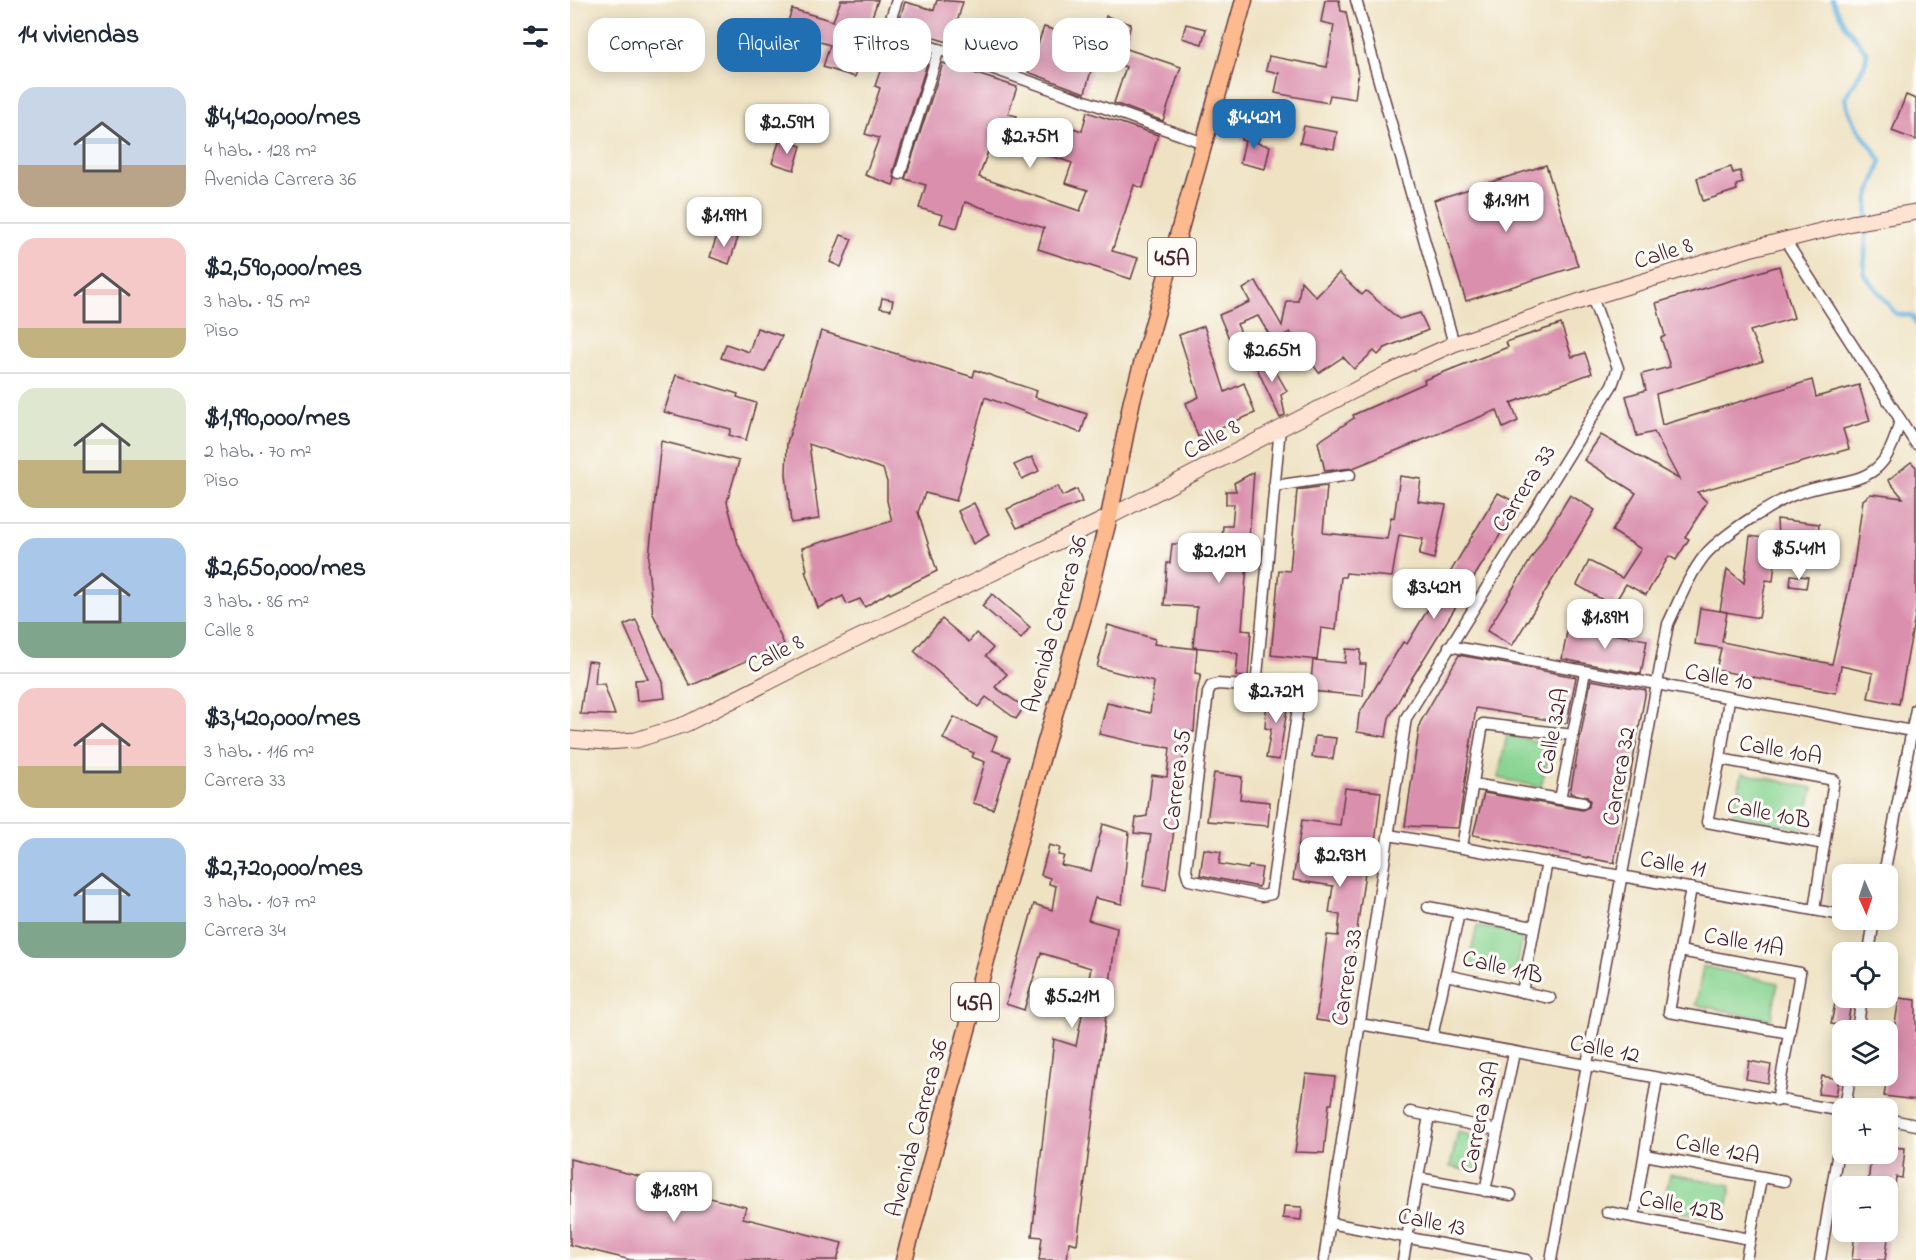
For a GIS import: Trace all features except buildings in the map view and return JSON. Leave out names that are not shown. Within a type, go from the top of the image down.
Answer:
[{"type":"main road","name":"Avenida Carrera 36","points":[[904,1260],[1109,517],[1132,400],[1244,0]]},
{"type":"main road","name":"Calle 8","points":[[570,739],[606,742],[636,740],[686,724],[820,656],[1109,517],[1280,427],[1454,344],[1592,297],[1785,240],[1852,223],[1916,212]]},
{"type":"street","points":[[897,0],[890,21],[892,31],[1204,143]]},
{"type":"street","points":[[1356,0],[1454,344]]},
{"type":"street","points":[[900,174],[939,49]]},
{"type":"street","points":[[1785,240],[1916,444]]},
{"type":"street","name":"Carrera 33","points":[[1324,1260],[1406,718],[1612,385],[1618,368],[1592,297]]},
{"type":"street","name":"Carrera 32","points":[[1551,1260],[1668,624],[1684,590],[1706,555],[1753,517],[1792,496],[1864,478],[1884,463],[1895,442],[1900,419]]},
{"type":"street","points":[[1256,687],[1280,427]]},
{"type":"street","points":[[1274,486],[1350,475]]},
{"type":"street","name":"Calle 10","points":[[1449,646],[1655,686],[1912,730]]},
{"type":"street","name":"Calle 32A","points":[[1560,799],[1585,672]]},
{"type":"street","name":"Carrera 35","points":[[1211,686],[1256,687],[1295,690],[1300,693],[1271,894],[1262,896],[1189,880],[1186,870],[1211,686]]},
{"type":"street","points":[[1720,759],[1729,699]]},
{"type":"street","points":[[1886,864],[1916,709]]},
{"type":"street","points":[[1462,848],[1483,724],[1573,735]]},
{"type":"street","name":"Calle 10A","points":[[1720,759],[1834,780],[1824,844]]},
{"type":"street","name":"Calle 10B","points":[[1720,759],[1707,822],[1824,844]]},
{"type":"street","points":[[1473,784],[1583,803]]},
{"type":"street","name":"Calle 11","points":[[1389,835],[1832,913]]},
{"type":"street","points":[[1814,910],[1824,844]]},
{"type":"street","points":[[1522,992],[1547,862]]},
{"type":"street","points":[[1691,888],[1669,1012],[1790,1033],[1778,1101]]},
{"type":"street","points":[[1428,907],[1534,927]]},
{"type":"street","points":[[1432,1037],[1459,913]]},
{"type":"street","name":"Calle 11A","points":[[1680,951],[1800,973],[1790,1033]]},
{"type":"street","name":"Calle 11B","points":[[1446,975],[1550,998]]},
{"type":"street","name":"Calle 12","points":[[1360,1024],[1778,1101],[1832,1108]]},
{"type":"street","name":"Carrera 32A","points":[[1485,1191],[1514,1053]]},
{"type":"street","points":[[1634,1217],[1657,1079]]},
{"type":"street","points":[[1410,1112],[1498,1130]]},
{"type":"street","points":[[1403,1260],[1430,1116]]},
{"type":"street","points":[[1898,1121],[1916,1125]]},
{"type":"street","name":"Calle 12A","points":[[1645,1155],[1784,1181]]},
{"type":"street","points":[[1820,1260],[1836,1164]]},
{"type":"street","points":[[1418,1178],[1511,1195]]},
{"type":"street","points":[[1746,1260],[1761,1178]]},
{"type":"street","name":"Calle 12B","points":[[1607,1212],[1750,1239]]},
{"type":"street","name":"Calle 13","points":[[1330,1223],[1407,1237],[1477,1255],[1526,1260]]},
{"type":"green space","points":[[1507,735],[1551,744],[1541,787],[1498,778]]},
{"type":"green space","points":[[1742,773],[1813,788],[1803,829],[1733,815]]},
{"type":"green space","points":[[1477,926],[1523,935],[1516,973],[1468,965]]},
{"type":"green space","points":[[1703,966],[1778,983],[1771,1020],[1696,1005]]},
{"type":"green space","points":[[1458,1132],[1482,1138],[1476,1172],[1450,1167]]},
{"type":"green space","points":[[1670,1174],[1731,1185],[1725,1221],[1662,1208]]},
{"type":"waterway","points":[[1832,0],[1845,25],[1867,53],[1865,64],[1845,98],[1851,117],[1881,161],[1868,199],[1864,274],[1896,314],[1912,316],[1916,324]]}]
